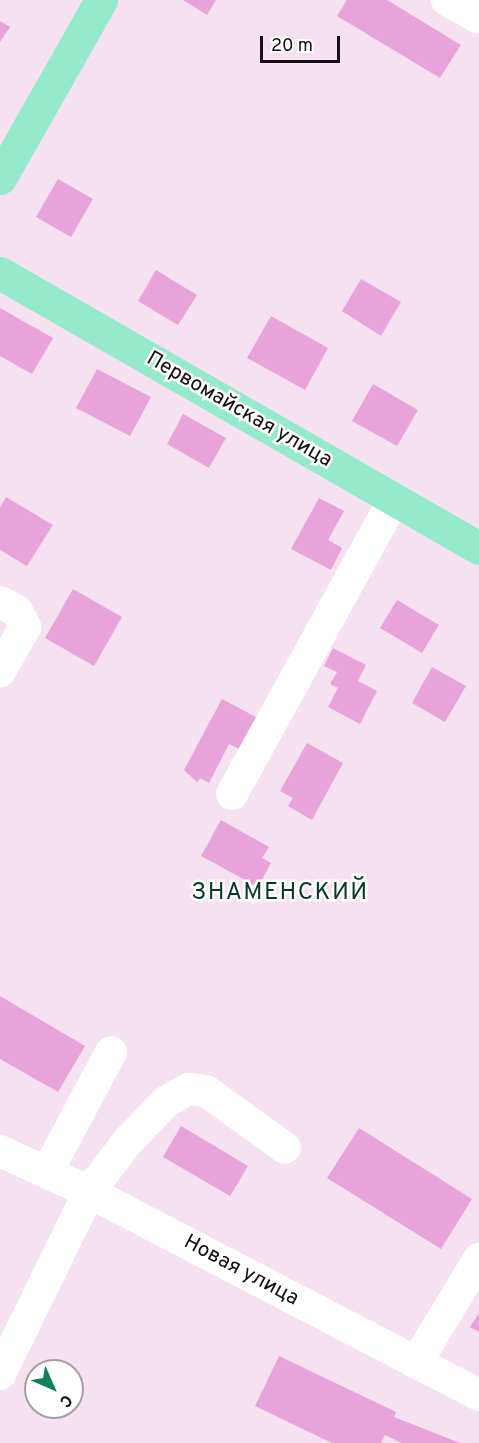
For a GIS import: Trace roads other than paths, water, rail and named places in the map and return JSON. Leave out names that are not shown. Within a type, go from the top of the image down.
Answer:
[{"type":"main road","points":[[0,178],[101,0]]},
{"type":"main road","name":"Первомайская улица","points":[[0,273],[479,548]]},
{"type":"street","points":[[447,0],[479,18]]},
{"type":"street","points":[[232,794],[394,499]]},
{"type":"street","points":[[0,602],[17,611],[25,627],[0,671]]},
{"type":"street","points":[[47,1172],[111,1053]]},
{"type":"street","points":[[0,1374],[89,1192],[128,1141],[167,1101],[189,1089],[206,1091],[285,1148]]},
{"type":"street","name":"Новая улица","points":[[0,1151],[89,1192],[479,1395]]},
{"type":"street","points":[[416,1363],[479,1259]]},
{"type":"district","name":"ЗНАМЕНСКИЙ","points":[[280,894]]}]
